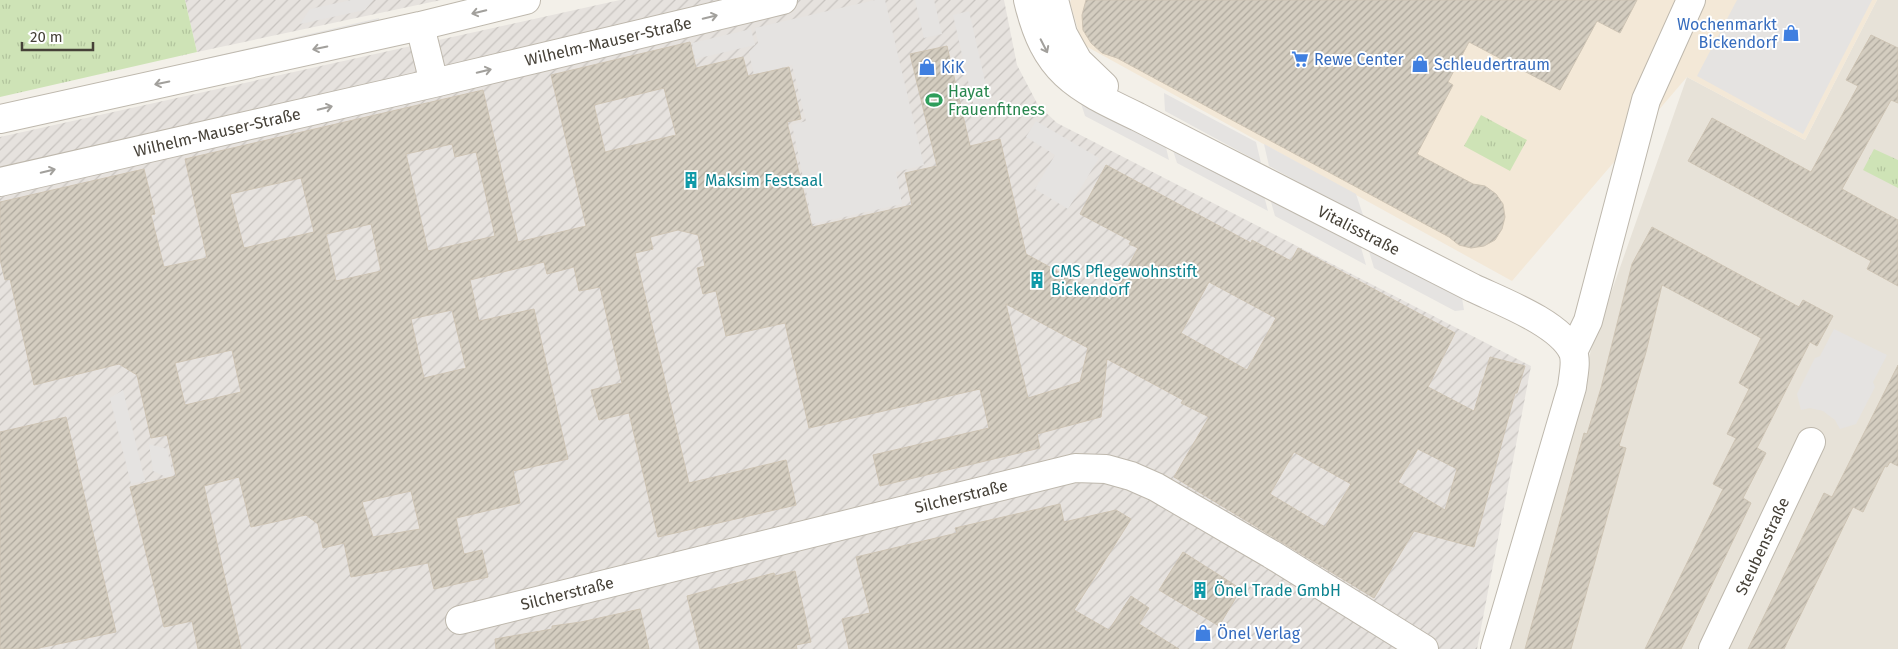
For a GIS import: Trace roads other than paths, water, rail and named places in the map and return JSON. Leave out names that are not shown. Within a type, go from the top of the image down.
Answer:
[{"type":"street","points":[[0,119],[420,26],[526,0]]},
{"type":"street","name":"Wilhelm-Mauser-Straße","points":[[0,182],[434,83],[783,0]]},
{"type":"street","name":"Vitalisstraße","points":[[1028,0],[1045,50],[1065,75],[1096,97],[1528,314],[1563,338],[1573,352]]},
{"type":"street","name":"Vitalisstraße","points":[[1054,0],[1063,34],[1078,61],[1138,117]]},
{"type":"street","points":[[1495,649],[1572,386],[1575,367],[1573,352],[1588,321],[1646,100],[1691,0]]},
{"type":"street","points":[[420,26],[434,83]]},
{"type":"street","name":"Steubenstraße","points":[[1713,649],[1811,442]]},
{"type":"street","name":"Silcherstraße","points":[[460,620],[1075,468],[1106,469],[1131,476],[1156,487],[1279,559],[1424,649]]},
{"type":"place","name":"Wochenmarkt Bickendorf","points":[[1791,33]]},
{"type":"place","name":"Rewe Center","points":[[1300,59]]},
{"type":"place","name":"Schleudertraum","points":[[1420,64]]},
{"type":"place","name":"KiK","points":[[927,67]]},
{"type":"place","name":"Hayat Frauenfitness","points":[[934,100]]},
{"type":"place","name":"Maksim Festsaal","points":[[691,180]]},
{"type":"place","name":"CMS Pflegewohnstift Bickendorf","points":[[1037,280]]},
{"type":"place","name":"Önel Trade GmbH","points":[[1200,590]]},
{"type":"place","name":"Önel Verlag","points":[[1203,633]]}]
